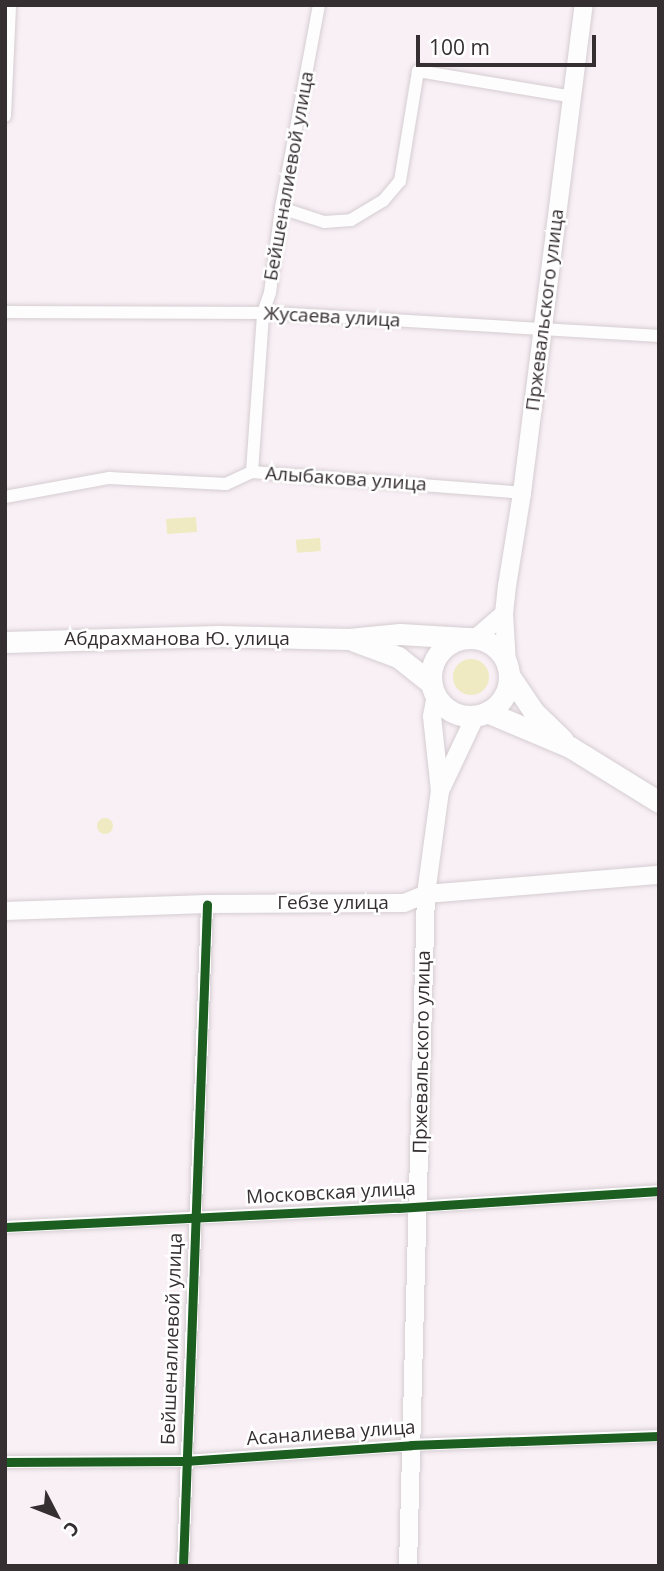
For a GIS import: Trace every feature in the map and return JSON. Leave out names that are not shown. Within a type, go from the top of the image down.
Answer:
[{"type":"highway","name":"Абдрахманова Ю. улица","points":[[5,642],[218,636],[349,639],[400,634],[471,638]]},
{"type":"highway","points":[[570,747],[534,712],[495,646],[471,638],[447,645],[440,652],[432,673],[434,690],[453,712],[481,713],[570,747],[659,802]]},
{"type":"highway","name":"Абдрахманова Ю. улица","points":[[349,639],[398,657],[434,690]]},
{"type":"highway","points":[[481,713],[504,696],[508,670]]},
{"type":"main road","name":"Пржевальского улица","points":[[508,670],[504,614],[584,5]]},
{"type":"main road","points":[[471,638],[504,614]]},
{"type":"main road","name":"Пржевальского улица","points":[[408,1566],[426,894],[440,791],[432,716],[434,690]]},
{"type":"main road","name":"Пржевальского улица","points":[[440,791],[481,713]]},
{"type":"main road","name":"Гебзе улица","points":[[5,911],[207,904],[404,903],[426,894],[659,875]]},
{"type":"street","points":[[5,116],[10,5]]},
{"type":"street","name":"Бейшеналиевой улица","points":[[252,472],[263,313],[270,293],[281,208],[319,5]]},
{"type":"street","points":[[281,208],[324,222],[351,219],[383,201],[400,181],[418,71],[573,97]]},
{"type":"street","name":"Жусаева улица","points":[[5,312],[263,313],[659,335]]},
{"type":"street","name":"Алыбакова улица","points":[[5,496],[109,478],[226,484],[252,472],[522,493]]},
{"type":"street","name":"Бейшеналиевой улица","points":[[183,1566],[207,904]]},
{"type":"street","name":"Московская улица","points":[[5,1227],[659,1191]]},
{"type":"street","name":"Асаналиева улица","points":[[5,1462],[185,1461],[411,1445],[659,1436]]},
{"type":"shaded area","points":[[196,517],[197,532],[167,534],[166,519]]},
{"type":"shaded area","points":[[320,538],[321,551],[297,553],[296,540]]},
{"type":"shaded area","points":[[471,659],[484,664],[489,677],[484,690],[471,695],[458,690],[453,677],[458,664]]},
{"type":"shaded area","points":[[105,818],[113,826],[105,834],[97,826]]},
{"type":"cycle path","points":[[183,1566],[207,904]]},
{"type":"cycle path","points":[[5,1227],[398,1208],[659,1191]]},
{"type":"cycle path","points":[[5,1462],[185,1461],[411,1445],[659,1436]]}]
